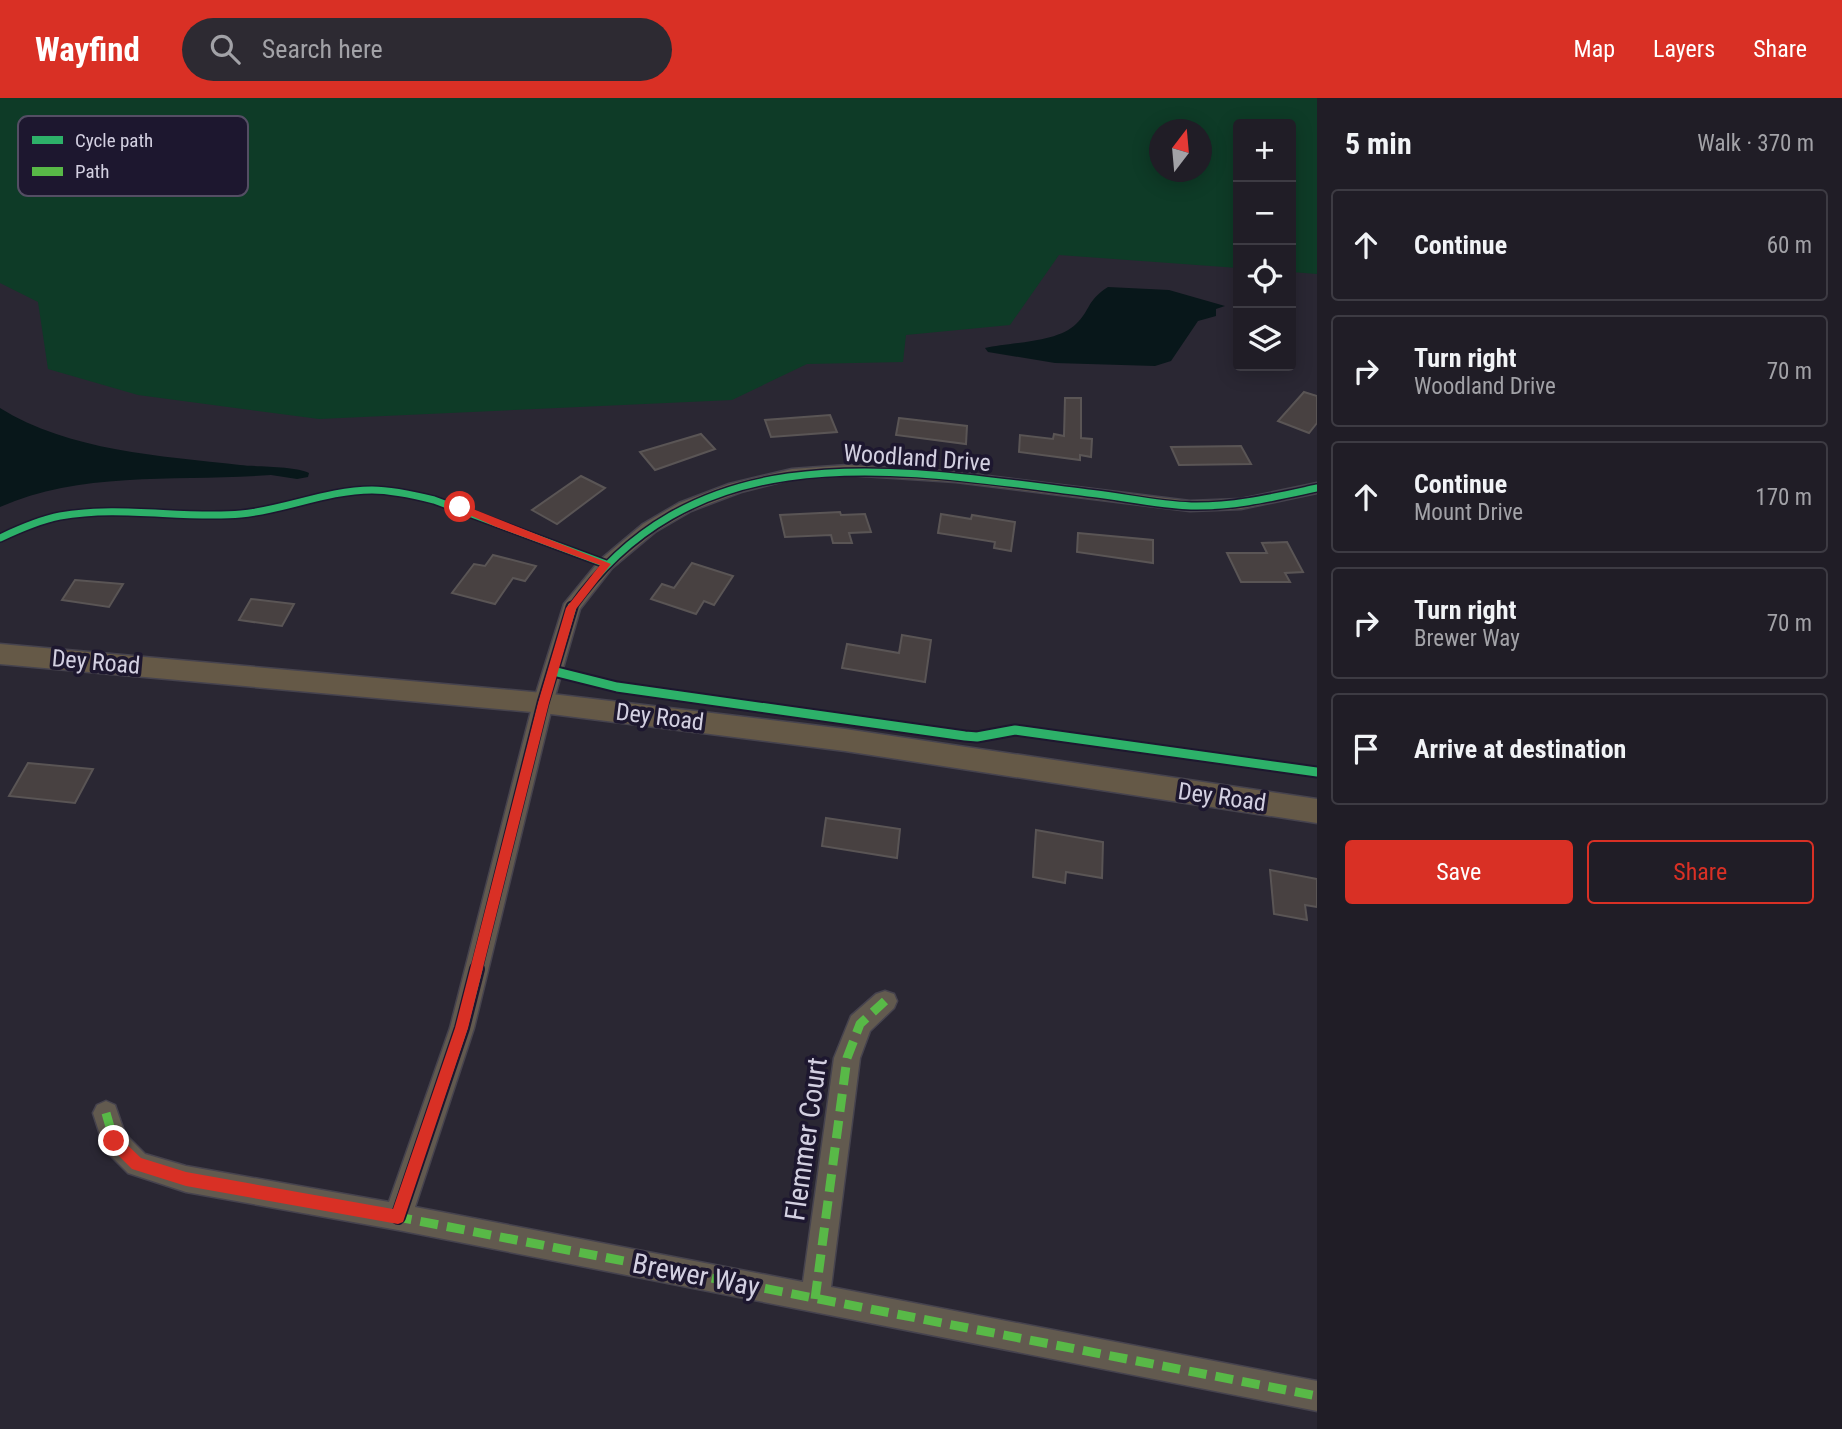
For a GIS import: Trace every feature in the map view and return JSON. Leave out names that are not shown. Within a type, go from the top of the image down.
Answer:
[{"type":"main road","name":"Dey Road","points":[[0,654],[543,703],[845,740],[1317,811]]},
{"type":"street","name":"Woodland Drive","points":[[398,1217],[462,1028],[543,703],[572,608],[607,564],[649,528],[685,507],[735,488],[792,474],[848,470],[943,475],[1190,506],[1241,504],[1317,488]]},
{"type":"street","name":"Flemmer Court","points":[[815,1299],[847,1058],[860,1024],[885,1001]]},
{"type":"street","name":"Brewer Way","points":[[106,1113],[114,1141],[137,1164],[186,1179],[398,1217],[1317,1396]]},
{"type":"green space","points":[[0,98],[1317,98],[1317,274],[1296,272],[1296,119],[1233,119],[1233,268],[1059,255],[1010,325],[906,335],[903,362],[807,364],[732,400],[319,419],[138,395],[48,369],[38,302],[0,283]]},
{"type":"shaded area","points":[[1108,287],[1169,290],[1225,306],[1216,309],[1216,316],[1198,321],[1171,361],[1155,366],[1055,363],[988,352],[985,348],[1045,338],[1068,330],[1081,319],[1092,301]]},
{"type":"shaded area","points":[[0,408],[56,434],[85,443],[148,454],[286,468],[309,473],[308,477],[297,479],[271,475],[99,482],[32,495],[0,507]]},
{"type":"building","points":[[1304,392],[1317,396],[1317,423],[1309,433],[1278,421]]},
{"type":"building","points":[[1065,398],[1081,398],[1081,438],[1092,439],[1091,457],[1080,455],[1080,460],[1019,452],[1020,435],[1053,439],[1054,434],[1064,436]]},
{"type":"building","points":[[830,415],[837,432],[771,437],[765,420]]},
{"type":"building","points":[[899,418],[967,426],[966,444],[896,435]]},
{"type":"building","points":[[701,434],[715,449],[655,470],[640,452]]},
{"type":"building","points":[[1241,446],[1251,464],[1179,465],[1171,447]]},
{"type":"building","points":[[581,476],[605,488],[557,524],[532,510]]},
{"type":"building","points":[[840,512],[841,515],[865,514],[871,532],[849,533],[852,543],[833,543],[831,535],[785,537],[780,515]]},
{"type":"building","points":[[941,514],[971,519],[972,515],[1015,522],[1011,551],[994,548],[995,542],[938,533]]},
{"type":"building","points":[[1078,533],[1153,540],[1153,563],[1077,552]]},
{"type":"building","points":[[1287,542],[1303,572],[1285,573],[1290,582],[1241,582],[1227,553],[1267,553],[1262,543]]},
{"type":"building","points":[[493,555],[536,566],[525,581],[513,578],[495,604],[452,593],[474,564],[485,566]]},
{"type":"building","points":[[692,563],[733,576],[714,605],[704,601],[696,614],[651,599],[662,584],[674,588]]},
{"type":"building","points":[[75,580],[123,584],[109,607],[62,600]]},
{"type":"building","points":[[251,599],[294,604],[282,626],[239,620]]},
{"type":"building","points":[[902,635],[931,640],[925,682],[842,668],[847,644],[899,653]]},
{"type":"building","points":[[28,763],[93,769],[75,803],[9,796]]},
{"type":"building","points":[[826,818],[900,829],[897,858],[822,846]]},
{"type":"building","points":[[1036,830],[1103,842],[1102,878],[1066,872],[1065,883],[1033,877]]},
{"type":"building","points":[[1270,870],[1317,879],[1317,907],[1305,905],[1307,920],[1274,914]]},
{"type":"marked path","points":[[815,1299],[847,1058],[860,1024],[885,1001]]},
{"type":"marked path","points":[[106,1113],[114,1141],[137,1164],[186,1179],[398,1217],[1317,1396]]},
{"type":"cycle path","points":[[398,1217],[462,1028],[543,703],[571,608],[606,564],[649,528],[685,507],[735,488],[792,474],[848,470],[956,477],[1190,506],[1241,504],[1317,488]]},
{"type":"cycle path","points":[[0,538],[29,524],[88,512],[239,514],[333,494],[371,490],[391,491],[434,500],[606,564]]},
{"type":"cycle path","points":[[553,671],[617,687],[965,736],[977,737],[1015,730],[1317,772]]},
{"type":"route","points":[[114,1141],[137,1164],[186,1179],[398,1217],[462,1028],[543,703],[572,608],[607,564],[497,524],[460,507]]}]
